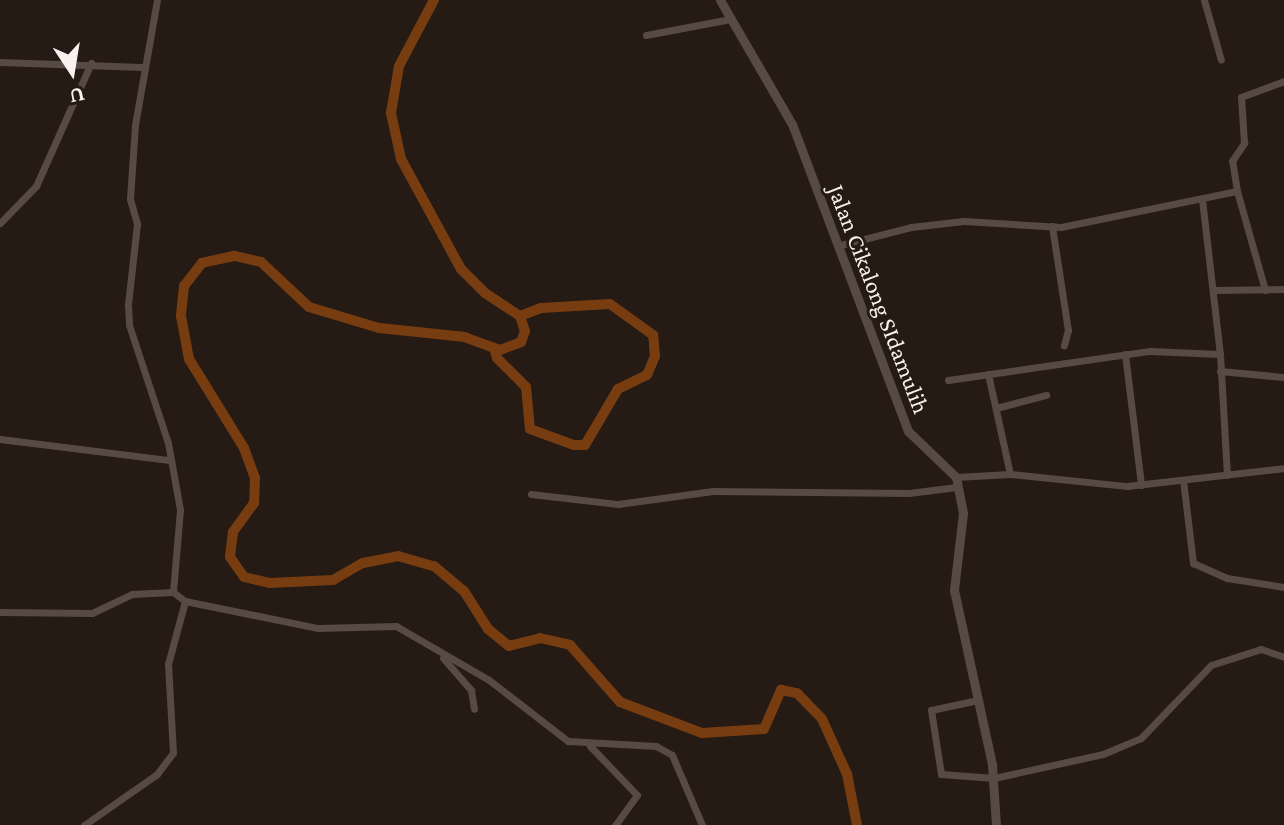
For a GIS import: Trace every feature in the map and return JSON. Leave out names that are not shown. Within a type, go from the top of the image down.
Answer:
[{"type":"street","points":[[157,0],[142,67],[130,199],[137,224],[128,316],[168,460],[180,521],[173,592]]},
{"type":"street","name":"Jalan Cikalong SIdamulih","points":[[720,0],[792,124],[908,431],[957,482]]},
{"type":"street","points":[[1204,0],[1221,60]]},
{"type":"street","points":[[646,35],[731,19]]},
{"type":"street","points":[[0,62],[142,67]]},
{"type":"street","points":[[0,223],[36,186],[91,63]]},
{"type":"street","points":[[1265,290],[1237,191],[1232,161],[1244,143],[1241,97],[1284,81]]},
{"type":"street","points":[[837,246],[911,227],[964,221],[1052,226],[1137,215],[1237,191]]},
{"type":"street","points":[[1202,199],[1220,354],[1227,475]]},
{"type":"street","points":[[1052,226],[1068,330],[1064,345]]},
{"type":"street","points":[[1214,290],[1284,289]]},
{"type":"street","points":[[948,380],[1125,354],[1220,354]]},
{"type":"street","points":[[1125,354],[1141,485]]},
{"type":"street","points":[[1220,371],[1284,377]]},
{"type":"street","points":[[988,374],[1010,474]]},
{"type":"street","points":[[996,408],[1046,395]]},
{"type":"street","points":[[0,439],[168,460]]},
{"type":"street","points":[[531,494],[618,504],[713,491],[909,493],[1010,474],[1141,485],[1284,468]]},
{"type":"street","points":[[1183,480],[1193,563],[1227,578],[1284,587]]},
{"type":"street","points":[[957,482],[963,513],[954,590],[994,778],[996,825]]},
{"type":"street","points":[[0,612],[92,613],[132,594],[173,592],[185,601],[318,628],[396,626],[489,680],[568,741],[590,746],[656,746],[672,755],[702,825]]},
{"type":"street","points":[[84,825],[157,774],[173,753],[168,664],[185,601]]},
{"type":"street","points":[[423,642],[471,690],[474,709]]},
{"type":"street","points":[[978,700],[931,710],[939,771],[994,778],[1103,754],[1141,738],[1211,665],[1261,649],[1284,657]]},
{"type":"street","points":[[590,746],[637,795],[615,825]]},
{"type":"waterway","points":[[434,0],[399,66],[391,113],[401,159],[461,269],[485,293],[520,316],[525,331],[521,342],[500,350],[465,337],[379,328],[309,307],[261,262],[234,256],[202,263],[184,286],[181,316],[189,359],[244,448],[255,478],[254,503],[233,532],[230,557],[244,577],[270,583],[333,580],[363,563],[398,556],[434,566],[464,591],[488,629],[509,646],[540,638],[570,645],[620,702],[702,733],[764,729],[781,690],[797,693],[822,719],[847,774],[857,825]]},
{"type":"waterway","points":[[494,348],[497,358],[526,387],[530,429],[574,445],[585,445],[618,389],[647,375],[655,356],[653,335],[610,304],[541,308],[520,316]]}]
